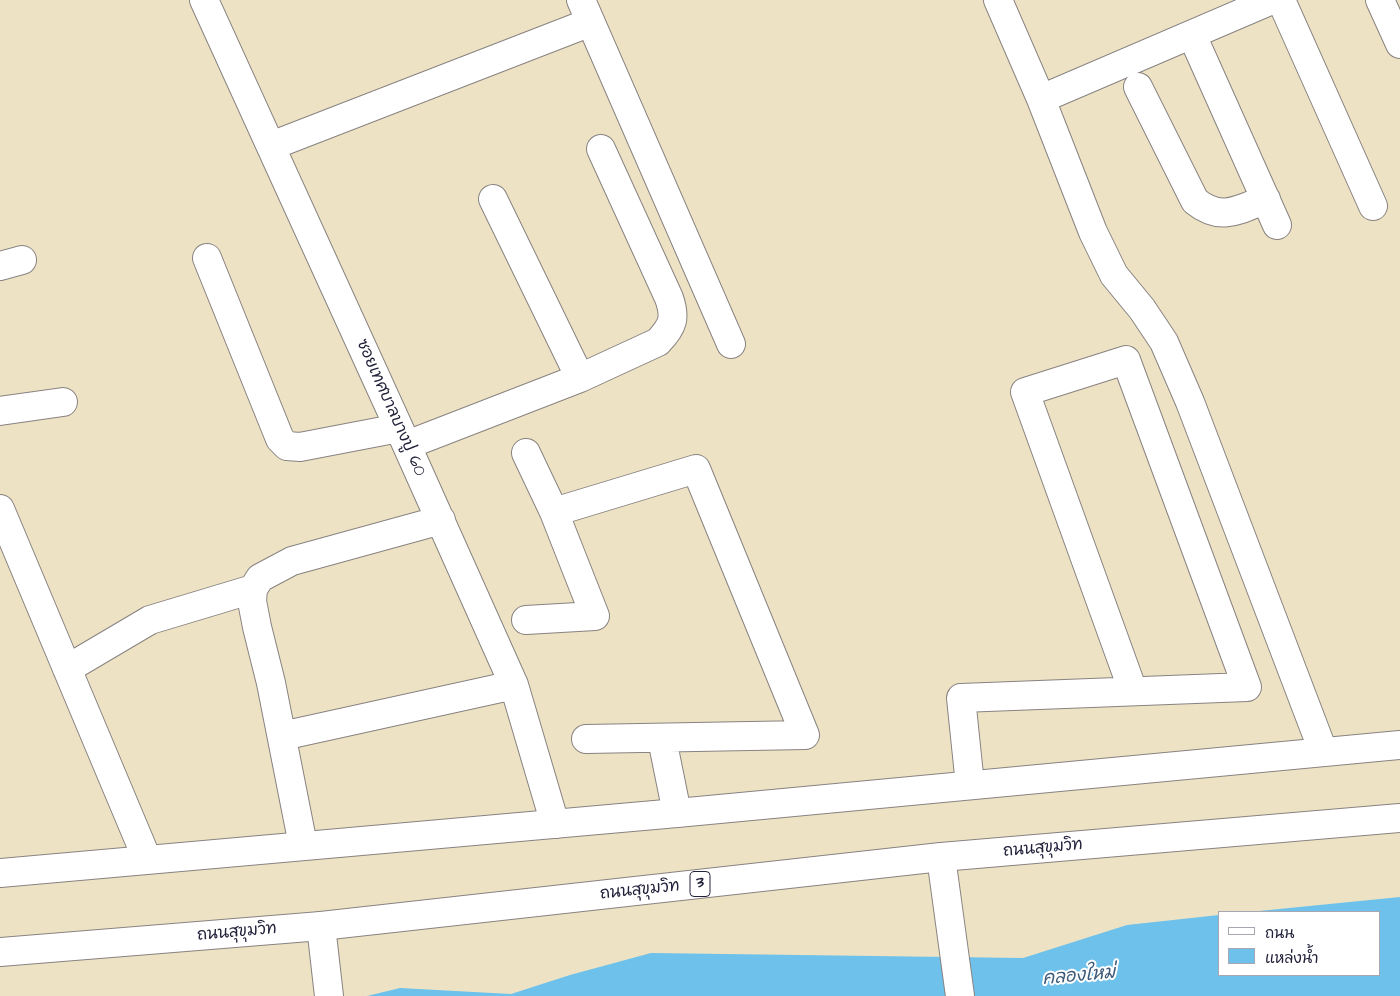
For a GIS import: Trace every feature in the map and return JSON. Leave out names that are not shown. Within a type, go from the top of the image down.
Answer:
[{"type":"main road","name":"ซอยเทศบาลบางปู 60","points":[[204,0],[403,436],[514,685],[555,824]]},
{"type":"main road","points":[[581,0],[731,344]]},
{"type":"main road","points":[[998,0],[1041,99],[1093,232],[1114,275],[1142,309],[1164,342],[1190,402],[1323,752]]},
{"type":"main road","points":[[1041,99],[1272,0]]},
{"type":"main road","points":[[1281,0],[1373,206]]},
{"type":"main road","points":[[1380,0],[1400,44]]},
{"type":"main road","points":[[271,146],[578,27]]},
{"type":"main road","points":[[1192,35],[1277,225]]},
{"type":"main road","points":[[1138,87],[1195,201],[1206,210],[1223,213],[1235,211],[1266,199]]},
{"type":"main road","points":[[207,258],[280,439],[287,446],[300,447],[403,436],[580,378],[658,342],[671,325],[674,312],[669,298],[601,149]]},
{"type":"main road","points":[[493,200],[580,378]]},
{"type":"main road","points":[[970,785],[961,698],[1247,687],[1126,360],[1025,392],[1133,691]]},
{"type":"main road","points":[[0,411],[63,402]]},
{"type":"main road","points":[[526,454],[554,512],[595,616],[526,620]]},
{"type":"main road","points":[[554,512],[696,469],[804,735],[586,739]]},
{"type":"main road","points":[[0,509],[147,859]]},
{"type":"main road","points":[[303,845],[271,683],[257,627],[252,601],[253,589],[260,578],[292,561],[441,520]]},
{"type":"main road","points":[[67,669],[150,620],[253,589]]},
{"type":"main road","points":[[282,736],[514,685]]},
{"type":"main road","points":[[662,739],[677,813]]},
{"type":"main road","points":[[0,873],[1400,746]]},
{"type":"main road","name":"ถนนสุขุมวิท","points":[[0,952],[321,926],[940,857],[1400,818]]},
{"type":"main road","points":[[940,857],[960,996]]},
{"type":"main road","points":[[321,926],[329,989]]},
{"type":"water","name":"คลองใหม่","points":[[1400,897],[1400,996],[367,996],[400,988],[511,994],[570,975],[651,953],[1023,958],[1127,925],[1218,915],[1218,976],[1380,976],[1380,911],[1259,911]]}]
